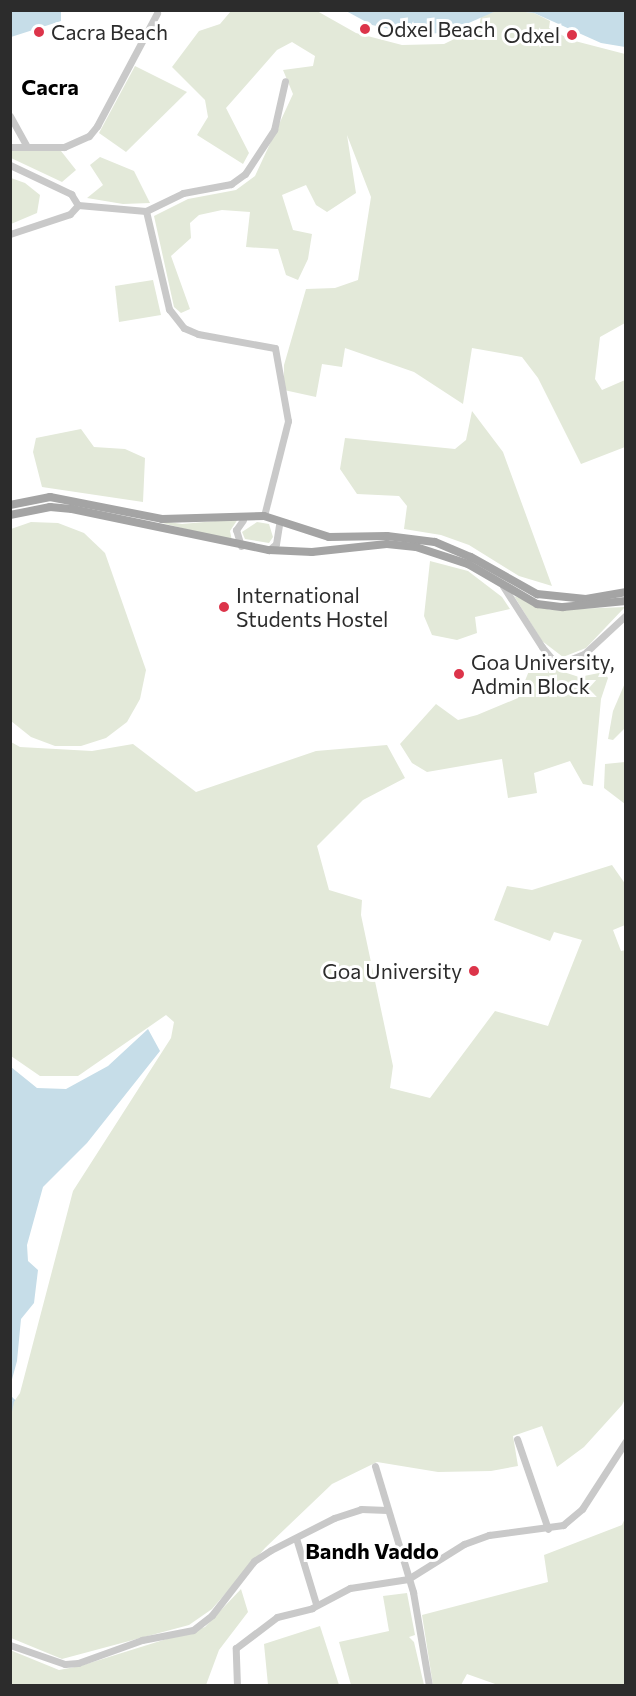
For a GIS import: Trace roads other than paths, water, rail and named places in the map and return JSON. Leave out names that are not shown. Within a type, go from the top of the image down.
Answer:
[{"type":"main road","points":[[10,505],[50,497],[162,519],[264,516],[279,524],[329,537],[387,536],[435,542],[471,557],[537,594],[586,599],[626,592]]},
{"type":"main road","points":[[10,515],[50,507],[72,509],[269,550],[312,552],[387,544],[416,547],[468,564],[537,604],[563,607],[626,601]]},
{"type":"main road","points":[[243,520],[254,516]]},
{"type":"street","points":[[10,147],[64,147],[88,136],[97,126],[157,13]]},
{"type":"street","points":[[78,205],[146,211],[183,193],[231,184],[245,174],[274,130],[285,81]]},
{"type":"street","points":[[10,116],[27,147]]},
{"type":"street","points":[[10,165],[71,194],[78,205]]},
{"type":"street","points":[[10,234],[70,214],[78,205]]},
{"type":"street","points":[[146,211],[169,309],[184,328],[198,334],[275,348],[288,421],[264,516]]},
{"type":"street","points":[[241,546],[236,530],[243,520]]},
{"type":"street","points":[[269,550],[276,544],[279,524]]},
{"type":"street","points":[[503,586],[542,647],[552,659],[564,662],[584,654],[626,615]]},
{"type":"street","points":[[518,1439],[549,1529]]},
{"type":"street","points":[[237,1686],[233,1658],[240,1642],[277,1617],[316,1604],[350,1588],[408,1579],[464,1544],[514,1531],[549,1529],[563,1525],[582,1509],[626,1441]]},
{"type":"street","points":[[375,1466],[408,1579],[429,1686]]},
{"type":"street","points":[[10,1645],[71,1663],[142,1640],[193,1630],[212,1615],[254,1561],[296,1538],[361,1509],[387,1510]]},
{"type":"street","points":[[296,1538],[316,1604]]},
{"type":"water","points":[[10,11],[61,11],[61,21],[11,37]]},
{"type":"water","points":[[346,11],[496,11],[446,33],[412,34],[372,25]]},
{"type":"water","points":[[517,11],[625,11],[625,47],[601,43],[534,13]]},
{"type":"water","points":[[148,1029],[160,1051],[87,1143],[43,1187],[27,1245],[28,1261],[38,1270],[34,1303],[21,1319],[17,1361],[11,1383],[11,1067],[37,1088],[66,1089],[108,1066]]},
{"type":"waterway","points":[[10,1396],[14,1400],[10,1419]]},
{"type":"place","name":"Odxel Beach","points":[[365,29]]},
{"type":"place","name":"Cacra Beach","points":[[39,32]]},
{"type":"place","name":"Odxel","points":[[572,35]]},
{"type":"place","name":"International Students Hostel","points":[[224,607]]},
{"type":"place","name":"Goa University, Admin Block","points":[[459,674]]},
{"type":"place","name":"Goa University","points":[[474,971]]},
{"type":"district","name":"Cacra","points":[[50,87]]},
{"type":"district","name":"Bandh Vaddo","points":[[372,1551]]}]
